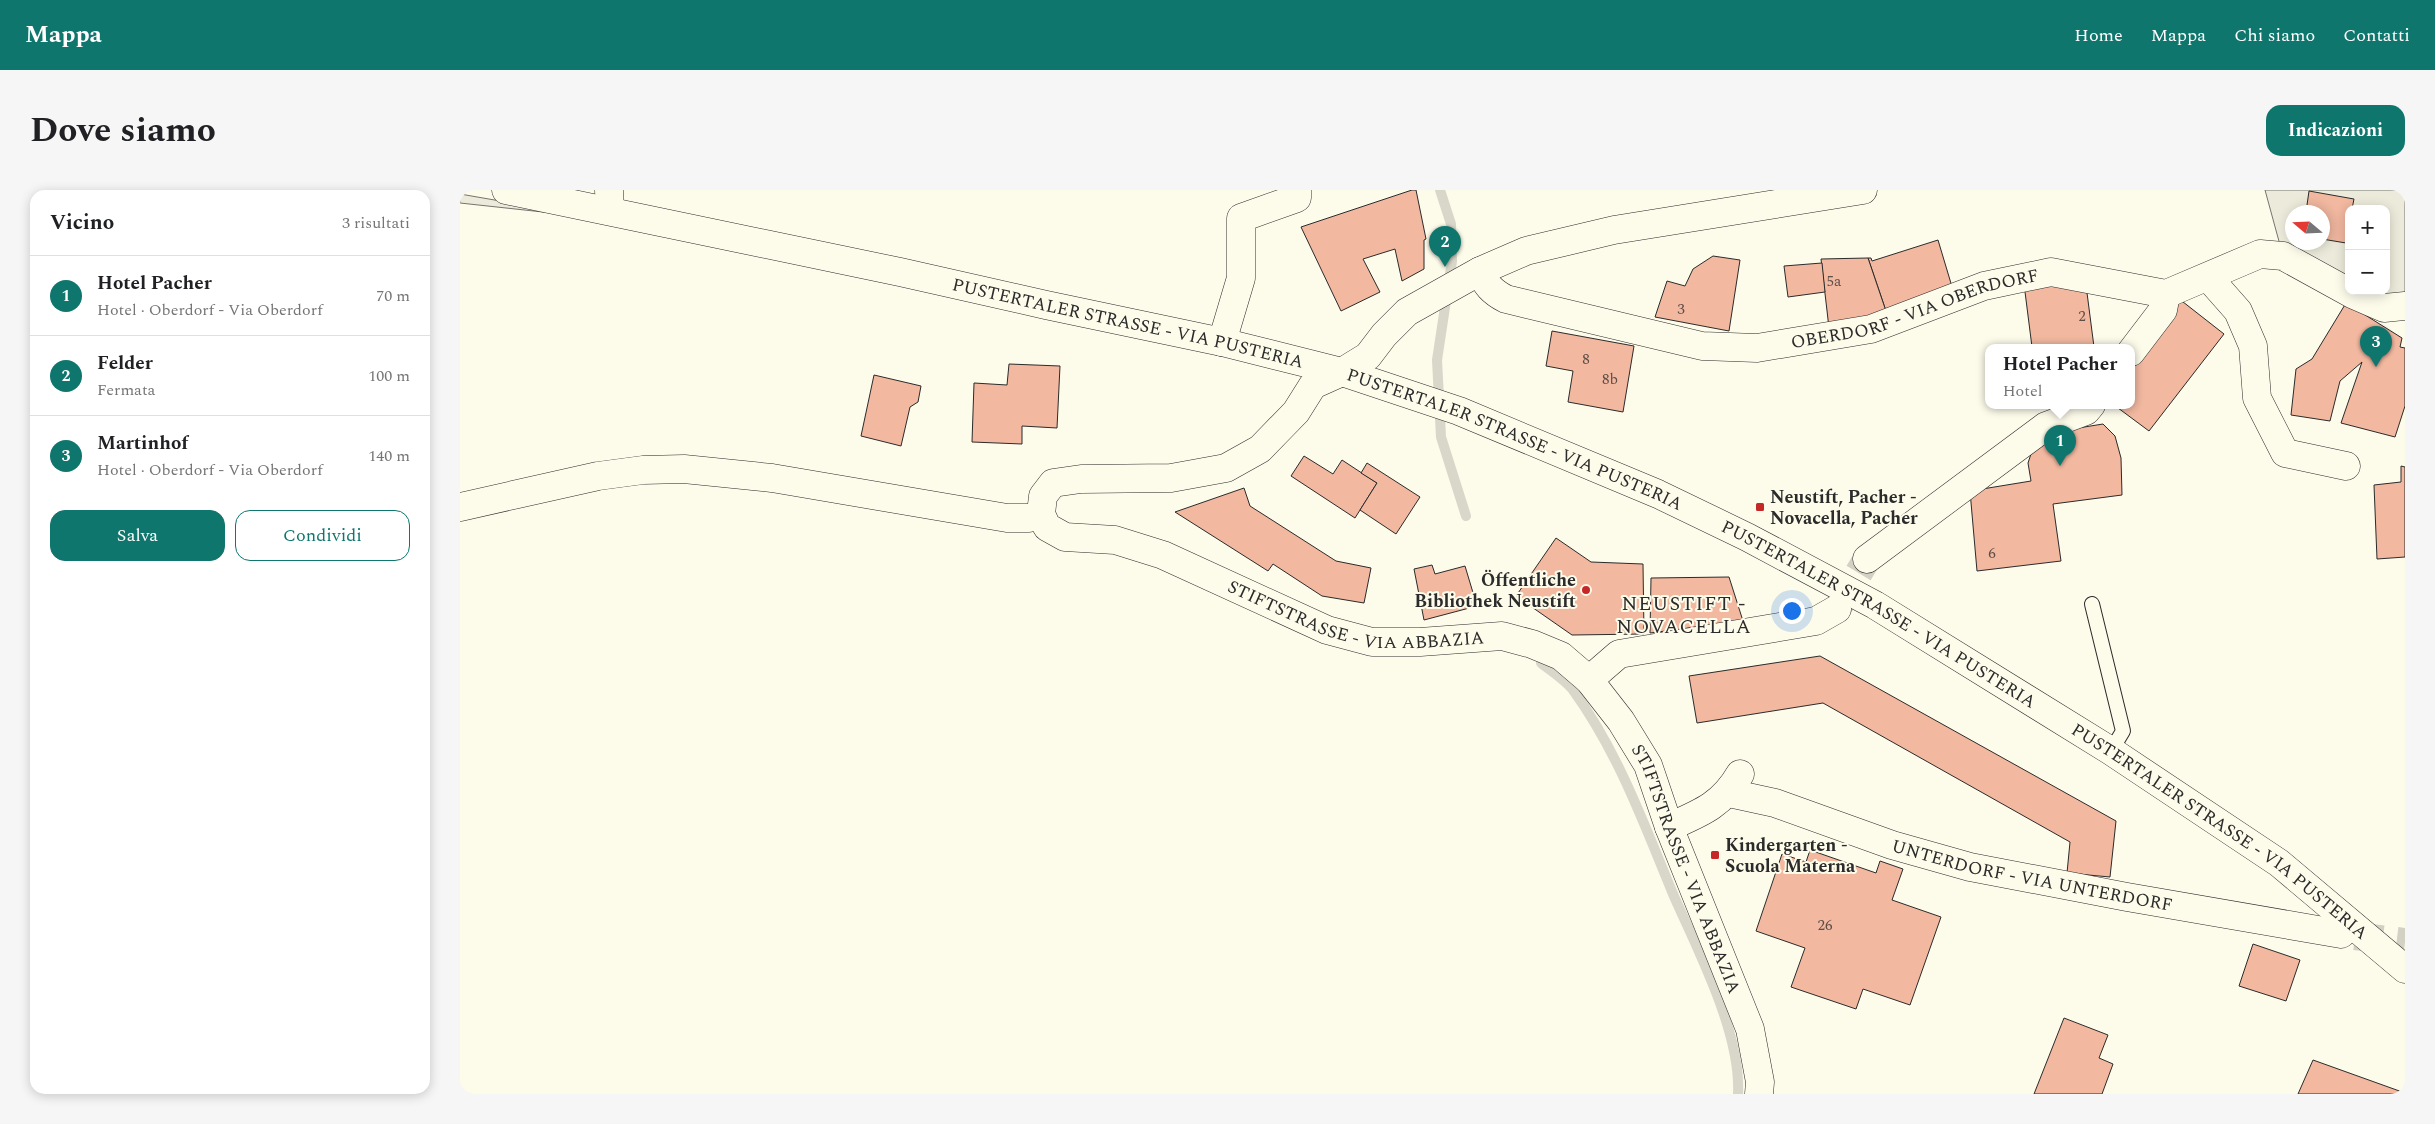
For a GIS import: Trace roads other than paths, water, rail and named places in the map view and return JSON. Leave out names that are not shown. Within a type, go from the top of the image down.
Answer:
[{"type":"street","name":"PUSTERTALER STRASSE - VIA PUSTERIA","points":[[506,190],[609,201],[1222,342],[1342,372],[1459,411],[1658,494],[1747,537],[1876,605],[2111,751],[2279,863],[2405,969]]},
{"type":"street","points":[[1222,342],[1240,278],[1241,218],[1297,198],[1297,190]]},
{"type":"street","points":[[460,506],[598,476],[643,470],[684,469],[772,478],[1007,518],[1029,518],[1041,514],[1043,496],[1053,484],[1081,479],[1171,478],[1226,468],[1260,449],[1296,412],[1313,384],[1342,372],[1368,356],[1384,335],[1407,312],[1480,270],[1526,251],[1614,230],[1864,190]]},
{"type":"street","points":[[2135,347],[2163,310],[2166,294],[2260,254],[2283,256],[2354,295],[2384,308],[2405,306]]},
{"type":"street","name":"OBERDORF - VIA OBERDORF","points":[[1480,270],[1486,285],[1494,293],[1506,299],[1702,346],[1757,348],[1871,329],[1984,286],[2051,272],[2166,294]]},
{"type":"street","points":[[2208,277],[2238,311],[2254,346],[2256,398],[2285,453],[2346,466]]},
{"type":"street","points":[[1867,559],[2046,426],[2088,409]]},
{"type":"street","name":"STIFTSTRASSE - VIA ABBAZIA","points":[[1041,514],[1047,527],[1065,537],[1115,540],[1163,555],[1327,630],[1372,642],[1420,642],[1502,636],[1532,644],[1561,656],[1589,680],[1621,721],[1648,765],[1670,827],[1750,1029],[1760,1082],[1759,1094]]},
{"type":"street","points":[[1589,680],[1619,654],[1816,621],[1837,609]]},
{"type":"street","name":"UNTERDORF - VIA UNTERDORF","points":[[1670,827],[1704,811],[1735,783],[1775,803],[1892,845],[1970,867],[2127,898],[2341,934]]},
{"type":"lane","points":[[2092,604],[2122,731],[2111,751]]},
{"type":"waterway","points":[[1440,190],[1451,224],[1452,261],[1437,360],[1441,437],[1466,516]]},
{"type":"waterway","points":[[1541,663],[1573,690],[1604,738],[1629,789],[1716,992],[1733,1045],[1738,1094]]},
{"type":"tunnel","points":[[1837,609],[1867,559]]},
{"type":"tunnel","points":[[2355,936],[2405,942]]},
{"type":"place","name":"Felder","points":[[1445,267]]},
{"type":"place","name":"Martinhof","points":[[2376,367]]},
{"type":"place","name":"Hotel Pacher","points":[[2060,466]]},
{"type":"place","name":"Neustift, Pacher - Novacella, Pacher","points":[[1760,507]]},
{"type":"place","name":"Öffentliche Bibliothek Neustift","points":[[1586,590]]},
{"type":"place","name":"Kindergarten - Scuola Materna","points":[[1715,855]]},
{"type":"district","name":"NEUSTIFT - NOVACELLA","points":[[1684,614]]}]
